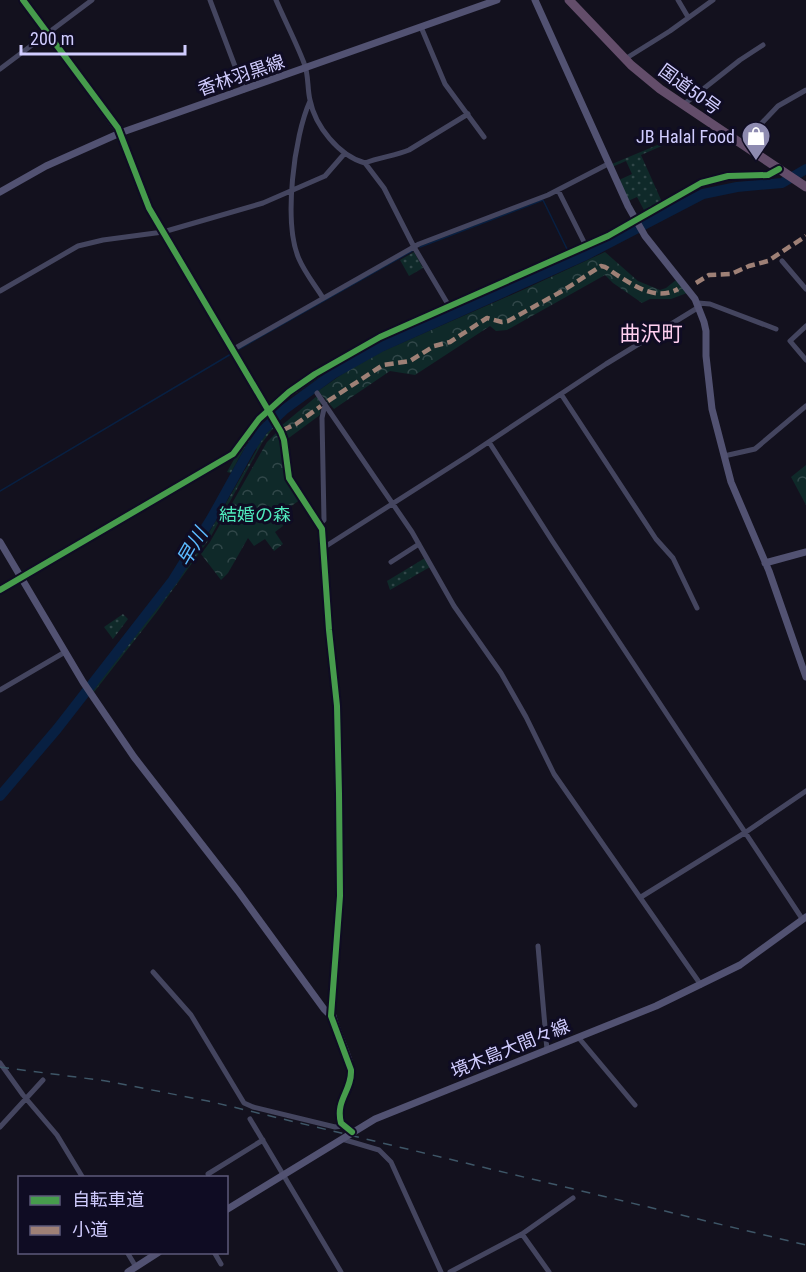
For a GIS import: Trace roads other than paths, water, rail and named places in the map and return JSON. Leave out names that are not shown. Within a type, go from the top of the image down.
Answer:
[{"type":"highway","name":"国道50号","points":[[569,0],[625,59],[682,106],[806,187]]},
{"type":"street","points":[[23,0],[120,133],[146,202],[277,426],[284,440],[289,478],[320,524],[328,630],[337,706],[340,896],[332,1016],[351,1070],[351,1079],[340,1105],[340,1119],[343,1126],[352,1132]]},
{"type":"street","points":[[0,69],[92,0]]},
{"type":"street","points":[[210,0],[244,90]]},
{"type":"street","points":[[276,0],[306,68],[310,100],[321,126],[335,145],[365,163],[384,188],[414,247],[449,306]]},
{"type":"street","name":"香林羽黒線","points":[[0,192],[46,166],[120,133],[495,0]]},
{"type":"street","points":[[535,0],[636,221],[643,234],[698,305],[706,331],[706,356],[712,409],[731,482],[765,563],[806,677]]},
{"type":"street","points":[[678,0],[688,17]]},
{"type":"street","points":[[625,59],[713,0]]},
{"type":"street","points":[[421,27],[445,84],[484,137]]},
{"type":"street","points":[[682,106],[740,60],[763,45]]},
{"type":"street","points":[[741,145],[778,106],[806,90]]},
{"type":"street","points":[[310,100],[298,148],[292,191],[297,251],[323,298]]},
{"type":"street","points":[[365,163],[381,156],[406,152],[468,114]]},
{"type":"street","points":[[0,291],[78,246],[164,232],[252,207],[292,191],[326,176],[345,153]]},
{"type":"street","points":[[232,350],[414,247],[558,190],[608,164]]},
{"type":"street","points":[[0,590],[233,454],[239,449],[249,431],[268,411],[301,383],[380,337],[586,246],[636,221],[708,180],[728,176],[768,174],[780,170]]},
{"type":"street","points":[[558,190],[586,246]]},
{"type":"street","points":[[782,261],[806,289]]},
{"type":"street","points":[[323,548],[698,305],[710,304],[776,329]]},
{"type":"street","points":[[806,326],[790,341],[806,360]]},
{"type":"street","points":[[317,393],[419,544],[454,606],[501,673],[554,774],[701,985]]},
{"type":"street","points":[[561,394],[656,539],[674,558],[697,608]]},
{"type":"street","points":[[320,524],[324,520],[322,418],[325,404]]},
{"type":"street","points":[[724,456],[755,449],[806,406]]},
{"type":"street","points":[[489,442],[804,919]]},
{"type":"street","points":[[0,542],[83,682],[134,757],[238,891],[324,1009],[332,1016]]},
{"type":"street","points":[[391,562],[419,544]]},
{"type":"street","points":[[765,563],[806,552]]},
{"type":"street","points":[[0,690],[65,652]]},
{"type":"street","points":[[641,897],[746,832],[806,791]]},
{"type":"street","name":"境木島大間々線","points":[[228,1208],[375,1119],[656,1006],[747,960],[804,919]]},
{"type":"street","points":[[538,946],[547,1050]]},
{"type":"street","points":[[153,972],[191,1015],[239,1097],[248,1106],[336,1127],[343,1126]]},
{"type":"street","points":[[578,1037],[635,1104]]},
{"type":"street","points":[[0,1064],[4,1072],[57,1135],[83,1176]]},
{"type":"street","points":[[0,1127],[43,1080]]},
{"type":"street","points":[[250,1119],[341,1272]]},
{"type":"street","points":[[342,1138],[379,1150],[391,1162],[441,1272]]},
{"type":"street","points":[[209,1176],[208,1174],[263,1140]]},
{"type":"street","points":[[450,1272],[522,1234],[573,1198]]},
{"type":"street","points":[[522,1234],[549,1272]]},
{"type":"street","points":[[129,1254],[137,1269]]},
{"type":"street","points":[[128,1272],[137,1269],[156,1254]]},
{"type":"street","points":[[215,1254],[221,1264]]},
{"type":"waterway","name":"早川","points":[[0,796],[57,729],[173,580],[211,519],[250,449],[263,430],[285,409],[333,374],[381,347],[584,256],[703,194],[737,187],[782,183],[806,169]]},
{"type":"waterway","points":[[420,247],[543,200],[568,251]]},
{"type":"waterway","points":[[239,349],[412,251]]},
{"type":"waterway","points":[[269,404],[310,374],[353,348],[445,305]]},
{"type":"waterway","points":[[0,491],[231,354]]},
{"type":"waterway","points":[[259,415],[263,410]]},
{"type":"railway","points":[[0,1067],[106,1081],[208,1101],[806,1245]]},
{"type":"place","name":"JB Halal Food","points":[[756,162]]},
{"type":"district","name":"曲沢町","points":[[651,334]]},
{"type":"park label","name":"結婚の森","points":[[255,514]]}]
